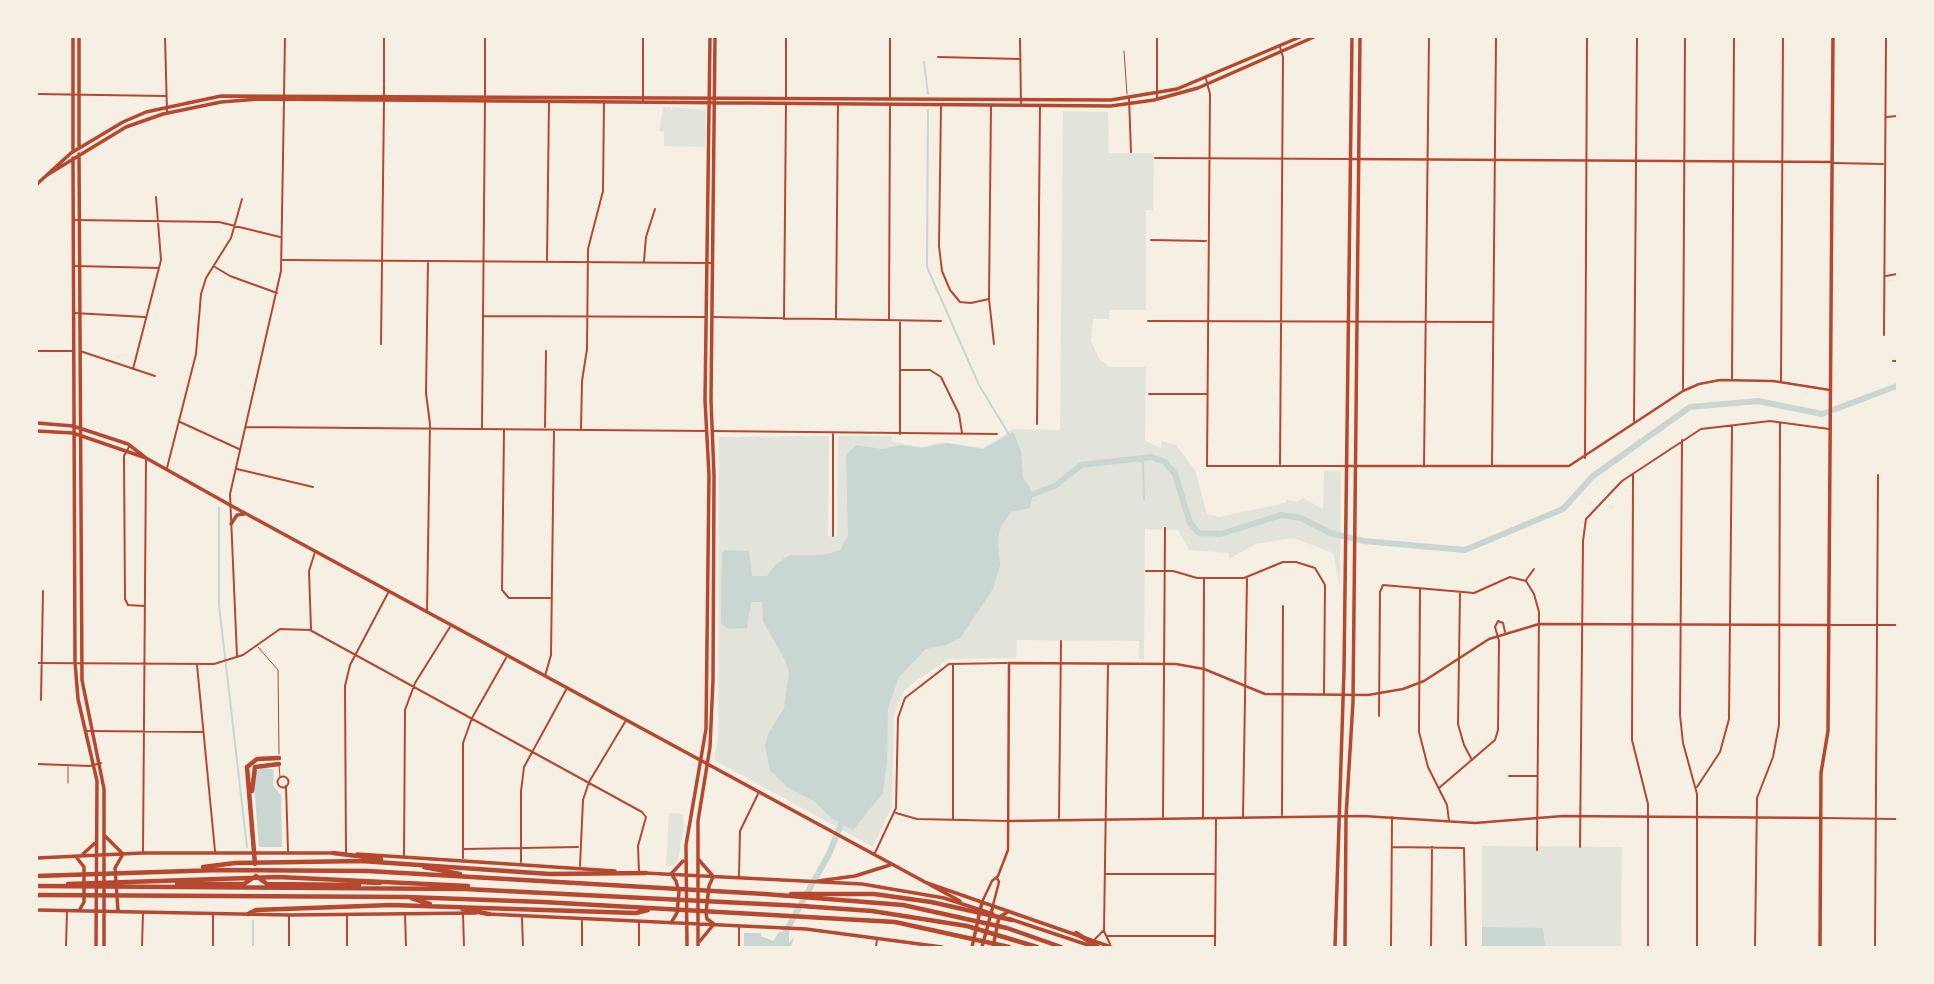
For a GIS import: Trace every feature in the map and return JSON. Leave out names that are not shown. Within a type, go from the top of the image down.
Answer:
[{"type":"highway","points":[[37,886],[248,880],[256,872],[255,831],[247,768],[257,759],[279,761]]},
{"type":"highway","points":[[333,853],[482,879]]},
{"type":"highway","points":[[192,870],[235,863],[361,861],[550,874],[646,873]]},
{"type":"highway","points":[[37,876],[192,870],[368,871],[765,894],[903,905],[1007,928],[1061,947]]},
{"type":"highway","points":[[256,872],[266,881],[465,889]]},
{"type":"highway","points":[[127,884],[200,878],[309,878],[507,890]]},
{"type":"highway","points":[[322,883],[454,885]]},
{"type":"highway","points":[[127,884],[507,890],[872,911],[967,926],[1037,947]]},
{"type":"highway","points":[[765,894],[874,894],[931,902],[1012,920]]},
{"type":"highway","points":[[37,895],[407,897],[667,908],[895,922],[1009,947]]},
{"type":"highway","points":[[407,897],[489,914]]},
{"type":"highway","points":[[248,914],[256,910],[391,905],[636,913],[654,908]]},
{"type":"highway","points":[[1076,933],[1096,947]]},
{"type":"main road","points":[[73,37],[76,220]]},
{"type":"main road","points":[[79,37],[79,151],[72,351],[75,662],[78,699],[101,763],[105,836],[104,947]]},
{"type":"main road","points":[[708,431],[713,263],[708,98],[710,37]]},
{"type":"main road","points":[[687,947],[685,857],[711,732],[714,551],[706,317],[715,37]]},
{"type":"main road","points":[[125,124],[212,103],[335,95],[435,101],[708,98],[715,101],[941,106],[1021,100],[1157,99],[1207,81],[1300,37]]},
{"type":"main road","points":[[1295,40],[1314,37]]},
{"type":"main road","points":[[1335,947],[1337,817],[1344,695],[1351,37]]},
{"type":"main road","points":[[1345,947],[1346,817],[1352,695],[1360,37]]},
{"type":"main road","points":[[1820,947],[1821,773],[1828,731],[1833,37]]},
{"type":"main road","points":[[73,51],[79,51]]},
{"type":"main road","points":[[890,103],[941,100],[1021,106],[1086,107],[1130,104],[1157,93],[1207,81]]},
{"type":"main road","points":[[335,95],[335,100]]},
{"type":"main road","points":[[435,95],[435,101]]},
{"type":"main road","points":[[37,184],[73,154],[125,124],[166,107],[221,96],[335,100],[435,95],[485,99]]},
{"type":"main road","points":[[643,100],[709,104],[715,101]]},
{"type":"main road","points":[[1086,101],[1086,107]]},
{"type":"main road","points":[[76,266],[79,313],[81,663],[95,765],[96,947]]},
{"type":"main road","points":[[706,369],[711,369]]},
{"type":"main road","points":[[37,423],[73,426],[130,445],[167,470],[450,626],[873,856],[981,911]]},
{"type":"main road","points":[[37,431],[73,433],[146,458]]},
{"type":"main road","points":[[73,472],[79,471]]},
{"type":"main road","points":[[698,946],[698,821],[705,763],[711,491]]},
{"type":"main road","points":[[74,499],[79,498]]},
{"type":"main road","points":[[231,524],[237,515],[247,514]]},
{"type":"main road","points":[[74,536],[80,535]]},
{"type":"main road","points":[[708,551],[714,551]]},
{"type":"main road","points":[[74,575],[80,575]]},
{"type":"main road","points":[[707,605],[713,605]]},
{"type":"main road","points":[[74,616],[80,615]]},
{"type":"main road","points":[[1344,625],[1353,624]]},
{"type":"main road","points":[[707,657],[713,657]]},
{"type":"main road","points":[[1342,764],[1350,769]]},
{"type":"main road","points":[[691,820],[698,821]]},
{"type":"main road","points":[[105,836],[123,854]]},
{"type":"main road","points":[[77,857],[97,842]]},
{"type":"main road","points":[[37,858],[143,853],[333,853],[713,877],[841,880],[944,898],[1096,947]]},
{"type":"main road","points":[[118,911],[115,868],[123,854]]},
{"type":"main road","points":[[698,856],[713,877]]},
{"type":"main road","points":[[871,871],[876,863],[873,856]]},
{"type":"main road","points":[[77,857],[84,867],[84,902],[79,911]]},
{"type":"main road","points":[[671,874],[681,866],[685,857]]},
{"type":"main road","points":[[841,880],[890,864]]},
{"type":"main road","points":[[671,874],[677,881],[678,892],[677,913],[671,923]]},
{"type":"main road","points":[[713,877],[709,886],[706,913],[707,919],[714,924]]},
{"type":"main road","points":[[925,883],[1095,939],[1111,947]]},
{"type":"main road","points":[[972,947],[982,902]]},
{"type":"main road","points":[[982,947],[993,906]]},
{"type":"main road","points":[[37,910],[289,915],[489,914],[806,929],[942,947]]},
{"type":"main road","points":[[993,947],[999,917],[1010,912]]},
{"type":"main road","points":[[698,946],[702,936],[714,924]]},
{"type":"main road","points":[[1335,940],[1345,942]]},
{"type":"street","points":[[165,37],[167,113]]},
{"type":"street","points":[[237,657],[230,505],[282,260],[285,37]]},
{"type":"street","points":[[381,344],[384,37]]},
{"type":"street","points":[[482,429],[485,37]]},
{"type":"street","points":[[643,37],[643,100]]},
{"type":"street","points":[[784,319],[786,37]]},
{"type":"street","points":[[889,321],[890,37]]},
{"type":"street","points":[[1020,37],[1021,106]]},
{"type":"street","points":[[1157,37],[1157,99]]},
{"type":"street","points":[[1424,467],[1429,37]]},
{"type":"street","points":[[1492,467],[1496,37]]},
{"type":"street","points":[[1585,458],[1587,37]]},
{"type":"street","points":[[1634,424],[1637,37]]},
{"type":"street","points":[[1683,391],[1685,37]]},
{"type":"street","points":[[1732,380],[1734,37]]},
{"type":"street","points":[[1781,381],[1783,37]]},
{"type":"street","points":[[1884,335],[1886,37]]},
{"type":"street","points":[[1280,466],[1281,48]]},
{"type":"street","points":[[938,58],[1020,60]]},
{"type":"street","points":[[1207,81],[1207,466],[1555,468],[1569,466],[1585,458],[1683,391],[1699,384],[1732,380],[1781,381],[1830,390]]},
{"type":"street","points":[[37,94],[165,96]]},
{"type":"street","points":[[1129,98],[1131,152]]},
{"type":"street","points":[[547,262],[549,99]]},
{"type":"street","points":[[581,429],[587,262],[591,232],[603,191],[604,100]]},
{"type":"street","points":[[941,100],[939,246],[942,271],[953,295],[960,302],[971,303],[989,299]]},
{"type":"street","points":[[1037,424],[1040,100]]},
{"type":"street","points":[[836,320],[838,102]]},
{"type":"street","points":[[991,103],[989,299],[994,344]]},
{"type":"street","points":[[1886,117],[1897,116]]},
{"type":"street","points":[[1155,158],[1885,164]]},
{"type":"street","points":[[37,175],[44,177]]},
{"type":"street","points":[[133,369],[159,268],[162,246],[156,221],[156,197]]},
{"type":"street","points":[[167,470],[197,348],[201,295],[236,226],[242,199]]},
{"type":"street","points":[[644,262],[646,237],[655,209]]},
{"type":"street","points":[[76,220],[219,222],[282,237]]},
{"type":"street","points":[[1151,240],[1208,241]]},
{"type":"street","points":[[282,260],[713,263]]},
{"type":"street","points":[[426,612],[430,429],[426,393],[428,261]]},
{"type":"street","points":[[76,266],[159,268]]},
{"type":"street","points":[[215,267],[230,276],[277,293]]},
{"type":"street","points":[[1885,276],[1897,274]]},
{"type":"street","points":[[73,313],[147,317]]},
{"type":"street","points":[[483,316],[941,321]]},
{"type":"street","points":[[900,320],[900,434]]},
{"type":"street","points":[[1148,321],[1494,322]]},
{"type":"street","points":[[37,351],[93,353],[155,376]]},
{"type":"street","points":[[545,429],[547,351]]},
{"type":"street","points":[[900,370],[930,370],[941,377],[959,414],[962,434]]},
{"type":"street","points":[[1149,394],[1207,394]]},
{"type":"street","points":[[180,422],[241,449]]},
{"type":"street","points":[[1755,947],[1756,817],[1759,789],[1773,757],[1778,732],[1780,422]]},
{"type":"street","points":[[1580,847],[1584,524],[1608,494],[1633,473],[1701,429],[1780,422],[1830,429]]},
{"type":"street","points":[[1696,788],[1720,752],[1728,729],[1732,425]]},
{"type":"street","points":[[246,427],[997,435]]},
{"type":"street","points":[[504,429],[501,586],[505,595],[514,598],[552,598]]},
{"type":"street","points":[[544,677],[550,659],[554,429]]},
{"type":"street","points":[[833,433],[833,536]]},
{"type":"street","points":[[1682,440],[1681,733],[1696,788],[1697,947]]},
{"type":"street","points":[[130,445],[126,451],[125,599],[128,606],[145,606]]},
{"type":"street","points":[[143,853],[146,458]]},
{"type":"street","points":[[236,469],[313,487]]},
{"type":"street","points":[[1633,473],[1632,740],[1647,794],[1647,947]]},
{"type":"street","points":[[1875,947],[1878,475]]},
{"type":"street","points":[[1163,817],[1165,528]]},
{"type":"street","points":[[310,630],[309,571],[316,551]]},
{"type":"street","points":[[1146,571],[1165,571],[1205,578],[1247,578],[1269,566],[1289,562],[1309,565],[1322,575],[1325,585],[1324,695]]},
{"type":"street","points":[[1525,581],[1534,569]]},
{"type":"street","points":[[1379,716],[1381,588],[1386,584],[1460,592],[1481,591],[1510,577],[1525,581],[1536,599],[1539,624],[1537,850]]},
{"type":"street","points":[[1203,818],[1205,578]]},
{"type":"street","points":[[1242,817],[1247,578]]},
{"type":"street","points":[[1420,587],[1420,742],[1438,789],[1447,804],[1449,821]]},
{"type":"street","points":[[41,700],[43,592]]},
{"type":"street","points":[[346,854],[344,691],[355,654],[389,592]]},
{"type":"street","points":[[1460,592],[1458,724],[1464,746],[1473,760]]},
{"type":"street","points":[[1282,817],[1283,606]]},
{"type":"street","points":[[1438,789],[1491,744],[1498,730],[1498,621],[1503,623],[1505,632]]},
{"type":"street","points":[[873,856],[895,813],[898,718],[902,704],[917,686],[953,663],[1164,663],[1204,669],[1244,688],[1265,694],[1379,694],[1419,682],[1497,635],[1539,624],[1897,625]]},
{"type":"street","points":[[404,856],[403,720],[414,686],[450,626]]},
{"type":"street","points":[[37,663],[220,663],[237,657],[280,629],[310,630],[638,809],[646,817],[638,846],[639,873]]},
{"type":"street","points":[[1059,821],[1061,641]]},
{"type":"street","points":[[463,860],[462,753],[472,718],[507,657]]},
{"type":"street","points":[[953,663],[953,820]]},
{"type":"street","points":[[982,902],[1007,856],[1009,663]]},
{"type":"street","points":[[1108,663],[1104,931],[1111,947]]},
{"type":"street","points":[[197,664],[215,852]]},
{"type":"street","points":[[521,865],[521,783],[531,751],[566,689]]},
{"type":"street","points":[[580,869],[580,812],[589,782],[625,721]]},
{"type":"street","points":[[90,730],[204,732]]},
{"type":"street","points":[[37,764],[101,763]]},
{"type":"street","points":[[1509,776],[1538,776]]},
{"type":"street","points":[[286,786],[278,785],[280,777],[288,780],[288,852]]},
{"type":"street","points":[[739,878],[740,831],[758,794]]},
{"type":"street","points":[[895,813],[917,819],[1008,821],[1105,821],[1163,817],[1392,817],[1500,822],[1537,817],[1581,816],[1897,820]]},
{"type":"street","points":[[1215,947],[1216,817]]},
{"type":"street","points":[[1391,947],[1392,817]]},
{"type":"street","points":[[1392,847],[1432,845],[1464,848],[1466,947]]},
{"type":"street","points":[[1431,947],[1432,845]]},
{"type":"street","points":[[463,849],[579,848]]},
{"type":"street","points":[[1105,874],[1215,874]]},
{"type":"street","points":[[993,906],[999,882],[997,878]]},
{"type":"street","points":[[66,947],[67,910]]},
{"type":"street","points":[[142,947],[143,912]]},
{"type":"street","points":[[213,913],[213,947]]},
{"type":"street","points":[[405,913],[406,947]]},
{"type":"street","points":[[463,913],[464,947]]},
{"type":"street","points":[[347,914],[347,947]]},
{"type":"street","points":[[289,915],[289,947]]},
{"type":"street","points":[[522,916],[523,947]]},
{"type":"street","points":[[582,919],[582,947]]},
{"type":"street","points":[[639,922],[639,947]]},
{"type":"street","points":[[739,927],[739,947]]},
{"type":"street","points":[[1095,939],[1104,931]]},
{"type":"street","points":[[1107,936],[1215,936]]},
{"type":"street","points":[[876,947],[877,938]]},
{"type":"lane","points":[[1124,51],[1124,90],[1129,98]]},
{"type":"lane","points":[[256,645],[278,670],[280,777]]},
{"type":"lane","points":[[68,765],[68,783]]},
{"type":"shaded area","points":[[663,107],[671,107],[671,110],[673,107],[706,110],[705,147],[664,146],[664,132],[659,131]]},
{"type":"shaded area","points":[[1063,111],[1108,112],[1109,153],[1154,153],[1153,210],[1146,210],[1146,310],[1110,310],[1109,319],[1093,319],[1091,341],[1099,359],[1110,367],[1146,367],[1145,441],[1161,448],[1162,441],[1176,445],[1195,470],[1207,514],[1219,517],[1285,503],[1287,499],[1296,502],[1303,498],[1323,509],[1324,470],[1341,471],[1340,587],[1333,553],[1294,538],[1256,544],[1229,559],[1229,553],[1189,550],[1178,530],[1145,529],[1144,659],[1139,659],[1139,641],[1017,640],[1016,658],[949,659],[917,680],[904,691],[894,715],[892,806],[873,847],[714,760],[718,738],[719,437],[829,436],[828,536],[837,537],[838,436],[892,436],[891,441],[921,447],[942,442],[983,448],[1013,429],[1060,430]]},
{"type":"shaded area","points":[[1013,432],[1021,451],[1023,478],[1030,487],[1030,508],[1011,512],[1001,526],[998,539],[1000,565],[993,589],[960,638],[946,645],[926,649],[899,677],[888,708],[883,793],[853,830],[831,818],[814,801],[787,787],[770,770],[765,746],[768,734],[784,708],[789,673],[785,660],[763,621],[762,602],[751,602],[747,628],[729,629],[721,623],[722,553],[725,550],[749,551],[752,576],[767,576],[776,564],[790,555],[823,555],[840,550],[848,536],[846,455],[856,445],[882,449],[901,445],[922,448],[947,443],[983,449]]},
{"type":"shaded area","points":[[262,767],[274,770],[273,785],[281,795],[282,847],[259,847],[254,784],[256,771]]},
{"type":"shaded area","points":[[669,813],[683,814],[684,827],[678,860],[673,866],[666,866]]},
{"type":"shaded area","points":[[1482,846],[1622,847],[1621,947],[1482,947]]},
{"type":"shaded area","points":[[1482,927],[1543,928],[1545,947],[1482,947]]},
{"type":"shaded area","points":[[779,932],[789,932],[789,943],[794,937],[791,947],[744,947],[744,933],[761,933],[761,936],[773,941]]},
{"type":"waterway","points":[[924,62],[928,94]]},
{"type":"waterway","points":[[928,110],[927,267],[979,385],[1010,436]]},
{"type":"waterway","points":[[1025,497],[1055,486],[1081,465],[1151,457],[1165,462],[1175,474],[1190,523],[1199,533],[1221,534],[1281,515],[1301,518],[1330,533],[1364,541],[1465,550],[1563,509],[1593,476],[1690,407],[1758,401],[1822,414],[1897,386]]},
{"type":"waterway","points":[[1131,458],[1143,462],[1144,500]]},
{"type":"waterway","points":[[219,508],[219,605],[247,847]]},
{"type":"waterway","points":[[777,947],[829,854],[844,817]]},
{"type":"waterway","points":[[253,921],[253,947]]}]
